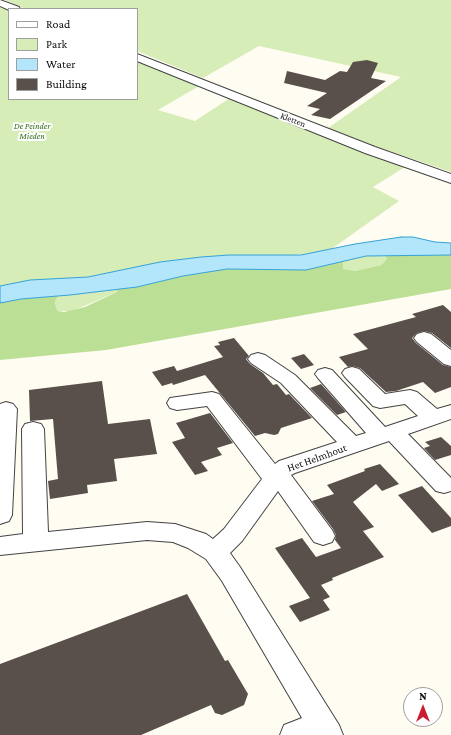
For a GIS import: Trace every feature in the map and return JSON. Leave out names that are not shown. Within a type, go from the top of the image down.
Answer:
[{"type":"street","points":[[0,3],[12,8]]},
{"type":"street","name":"Kletten","points":[[138,57],[370,150],[451,179]]},
{"type":"street","points":[[424,338],[451,360]]},
{"type":"street","points":[[258,359],[288,379],[352,445]]},
{"type":"street","points":[[352,373],[380,401],[410,397],[442,415]]},
{"type":"street","points":[[325,374],[387,434],[444,485]]},
{"type":"street","points":[[177,403],[212,399],[323,536]]},
{"type":"street","points":[[0,515],[6,409]]},
{"type":"street","name":"Het Helmhout","points":[[215,552],[233,535],[276,477],[287,467],[442,415]]},
{"type":"street","points":[[33,428],[36,542]]},
{"type":"street","points":[[0,546],[147,531],[175,533],[197,541],[215,552],[231,574],[314,731]]},
{"type":"green space","points":[[5,0],[451,0],[451,172],[328,128],[401,77],[259,46],[203,78],[138,51],[138,8],[24,8]]},
{"type":"green space","name":"De Peinder Mieden","points":[[0,6],[8,10],[8,100],[138,100],[138,61],[199,86],[158,110],[195,121],[230,98],[345,145],[405,167],[373,187],[399,201],[330,250],[280,256],[229,255],[174,260],[88,277],[30,280],[0,286]]},
{"type":"green space","points":[[385,255],[387,259],[381,265],[355,271],[342,269],[343,261],[366,256]]},
{"type":"green space","points":[[385,255],[451,255],[451,289],[106,350],[0,360],[0,303],[21,299],[58,296],[55,301],[56,308],[58,311],[64,312],[85,307],[117,292],[117,289],[137,287],[183,276],[227,269],[306,270],[343,261],[343,269],[355,271],[381,265],[387,259]]},
{"type":"green space","points":[[117,289],[117,292],[115,293],[72,311],[58,311],[56,308],[55,301],[58,296]]},
{"type":"water","points":[[401,237],[413,237],[435,242],[451,243],[451,255],[366,256],[306,270],[227,269],[183,276],[137,287],[21,299],[0,303],[0,286],[30,280],[88,277],[160,262],[201,257],[229,255],[301,255],[355,244]]},
{"type":"building","points":[[367,60],[378,63],[371,78],[386,81],[330,119],[311,115],[320,109],[307,106],[327,93],[284,83],[287,71],[325,80],[340,71],[347,72],[353,62]]},
{"type":"building","points":[[443,305],[451,312],[451,348],[432,333],[424,331],[417,333],[412,338],[443,365],[451,367],[451,387],[435,393],[423,382],[396,391],[386,392],[360,368],[352,366],[348,367],[339,357],[368,349],[353,334],[416,317],[412,314]]},
{"type":"building","points":[[234,338],[249,356],[246,359],[250,364],[263,373],[273,385],[277,384],[286,395],[289,394],[312,418],[281,428],[278,434],[274,435],[265,433],[255,436],[205,375],[173,385],[172,383],[162,386],[152,372],[174,366],[177,371],[223,357],[214,346],[220,345],[218,342]]},
{"type":"building","points":[[304,354],[314,365],[301,369],[291,358]]},
{"type":"building","points":[[102,381],[108,424],[150,419],[157,454],[114,459],[117,481],[87,485],[88,493],[50,499],[48,481],[58,479],[53,419],[30,421],[29,390]]},
{"type":"building","points":[[321,384],[346,412],[337,415],[310,388]]},
{"type":"building","points":[[210,413],[233,443],[217,448],[222,455],[201,462],[208,471],[195,475],[172,442],[185,438],[176,423]]},
{"type":"building","points":[[441,437],[451,446],[451,455],[435,460],[424,448],[430,446],[425,442]]},
{"type":"building","points":[[380,464],[399,484],[382,491],[376,484],[353,502],[374,527],[363,531],[384,557],[332,578],[333,580],[321,585],[330,597],[323,600],[330,610],[300,622],[289,606],[310,598],[275,548],[302,538],[316,557],[341,548],[335,540],[336,535],[333,529],[312,501],[334,494],[327,485],[365,471],[364,469]]},
{"type":"building","points":[[422,486],[451,518],[451,526],[432,533],[398,495]]},
{"type":"building","points":[[187,594],[225,661],[228,660],[248,694],[244,705],[222,715],[215,713],[211,705],[141,735],[0,735],[0,664]]}]
